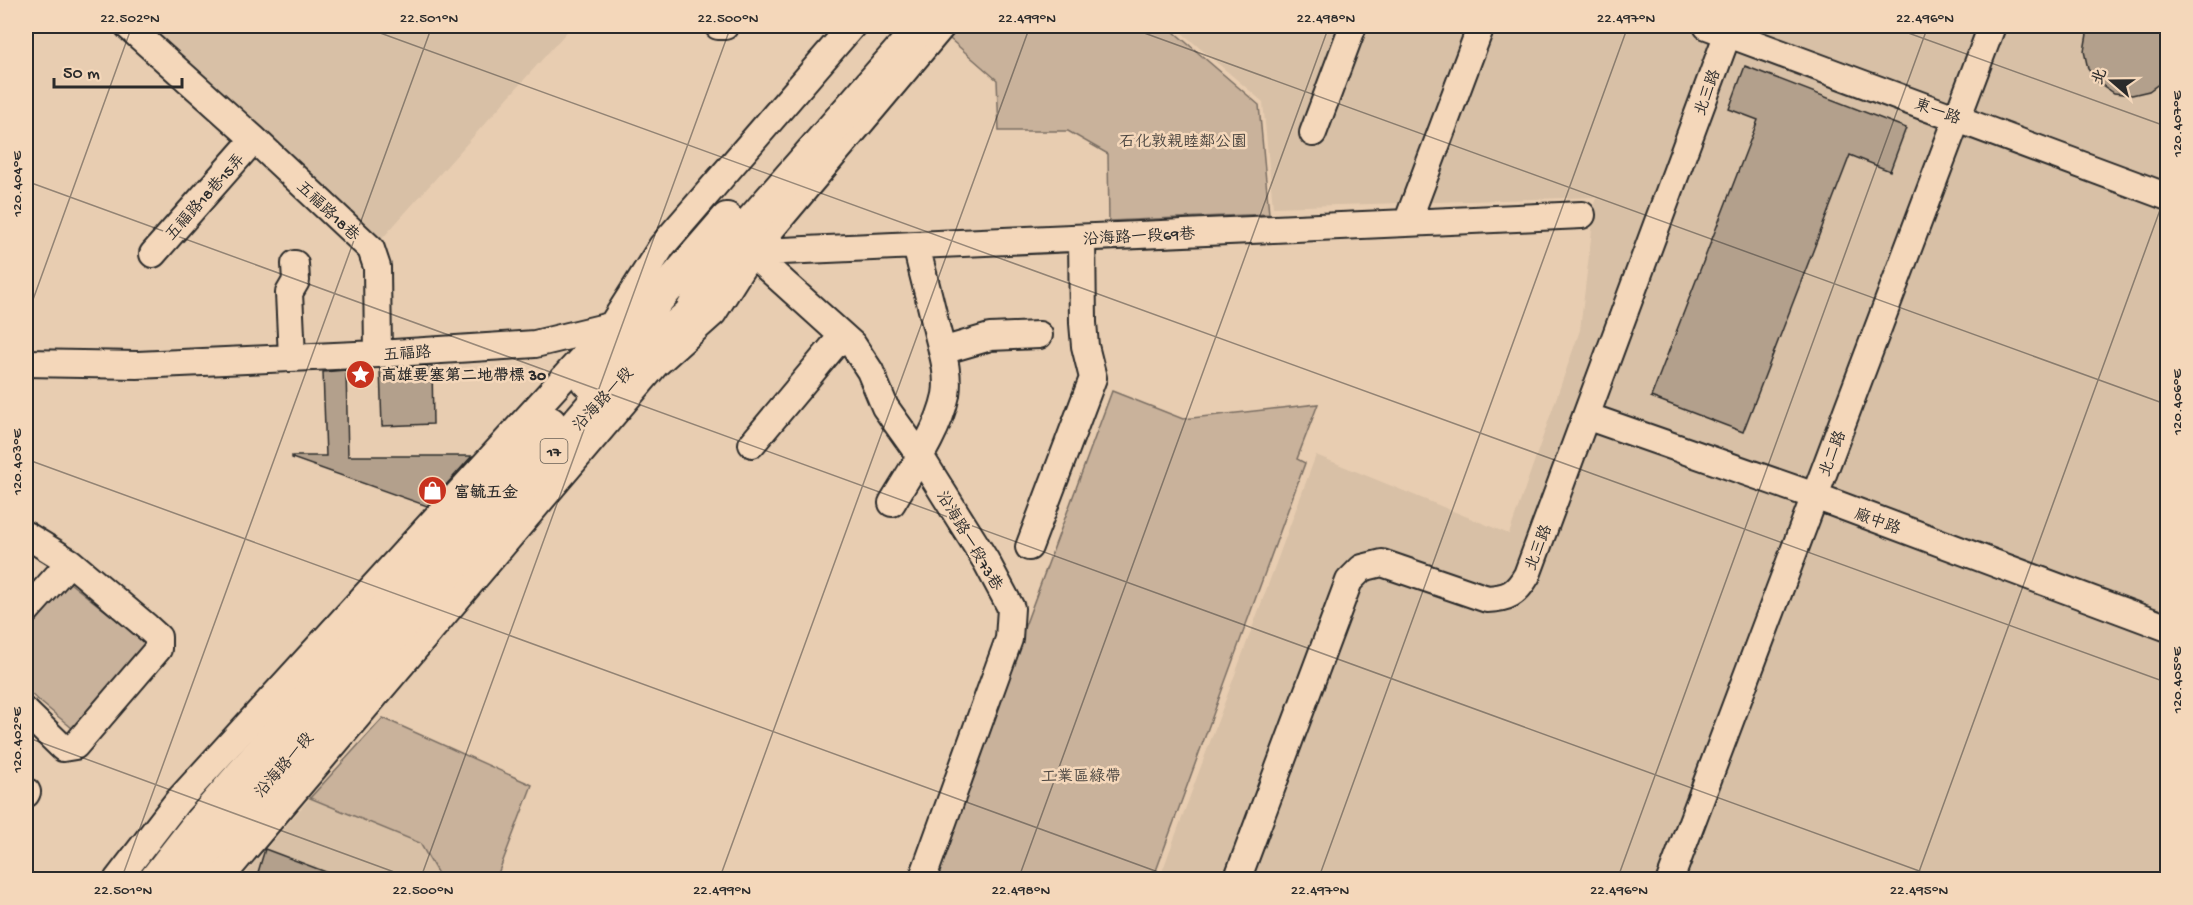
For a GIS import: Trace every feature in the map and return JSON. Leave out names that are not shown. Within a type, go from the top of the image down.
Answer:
[{"type":"main road","name":"沿海路一段","points":[[186,879],[203,855],[618,376],[701,314],[723,253],[894,26]]},
{"type":"main road","name":"沿海路一段","points":[[155,879],[197,825],[401,590],[626,324],[723,253],[922,26]]},
{"type":"street","name":"五福路18巷","points":[[128,26],[371,249],[377,267],[378,354]]},
{"type":"street","points":[[718,26],[725,26]]},
{"type":"street","name":"沿海路一段","points":[[117,879],[177,802],[626,324],[662,246],[852,26]]},
{"type":"street","name":"沿海路一段","points":[[723,253],[942,26]]},
{"type":"street","points":[[1313,133],[1353,26]]},
{"type":"street","points":[[1407,223],[1481,26]]},
{"type":"street","name":"北二路","points":[[1670,879],[1992,26]]},
{"type":"street","name":"東一路","points":[[1717,29],[2168,197]]},
{"type":"street","name":"北三路","points":[[1237,879],[1348,581],[1362,568],[1382,563],[1486,599],[1503,598],[1519,588],[1527,575],[1586,416],[1717,29]]},
{"type":"street","name":"五福路18巷15弄","points":[[153,254],[254,140]]},
{"type":"street","name":"沿海路一段69巷","points":[[723,253],[1582,215]]},
{"type":"street","points":[[1029,547],[1093,378],[1085,346],[1083,323],[1083,238]]},
{"type":"street","points":[[892,503],[920,456],[940,416],[946,393],[947,376],[942,351],[916,245]]},
{"type":"street","name":"沿海路一段73巷","points":[[723,253],[853,345],[870,371],[885,407],[920,456],[986,561],[1011,608],[1009,639],[922,879]]},
{"type":"street","points":[[292,357],[289,293],[296,281],[295,264]]},
{"type":"street","name":"沿海路一段","points":[[219,879],[701,314]]},
{"type":"street","name":"五福路","points":[[26,363],[137,364],[378,354],[535,344],[626,324],[701,314]]},
{"type":"street","points":[[942,351],[990,337],[1039,335]]},
{"type":"street","points":[[752,444],[842,336]]},
{"type":"street","name":"廠中路","points":[[1586,416],[1815,496],[2168,628]]},
{"type":"street","points":[[26,535],[70,562],[158,637],[158,649],[75,746],[63,748],[26,712]]},
{"type":"street","points":[[26,611],[70,562]]},
{"type":"shaded area","points":[[144,26],[572,26],[380,241]]},
{"type":"shaded area","points":[[1174,26],[2167,26],[2167,879],[1159,880],[1316,455],[1509,534],[1580,330],[1596,197],[1273,207],[1263,102]]},
{"type":"shaded area","points":[[310,798],[420,843],[441,879],[242,880]]},
{"type":"green space","name":"石化敦親睦鄰公園","points":[[948,26],[1167,26],[1259,105],[1269,214],[1109,221],[1108,154],[1068,131],[999,131],[997,80],[942,32]]},
{"type":"green space","name":"工業區綠帶","points":[[1112,391],[1183,419],[1318,404],[1297,459],[1305,463],[1153,879],[931,880]]},
{"type":"green space","points":[[61,576],[150,646],[78,733],[26,690],[26,621]]},
{"type":"green space","points":[[383,718],[532,785],[496,879],[441,879],[420,843],[310,798]]},
{"type":"building","points":[[2092,26],[2168,26],[2168,74],[2164,80],[2149,91],[2132,95],[2114,93],[2099,83],[2088,69],[2084,51],[2087,34]]},
{"type":"building","points":[[1745,66],[1906,128],[1890,171],[1850,155],[1743,432],[1651,397],[1758,120],[1729,109]]},
{"type":"building","points":[[432,366],[433,424],[382,426],[380,369]]},
{"type":"building","points":[[346,370],[348,456],[472,456],[427,506],[292,458],[292,456],[326,456],[323,372]]},
{"type":"building","points":[[265,849],[342,878],[342,879],[256,879]]},
{"type":"place","name":"高雄要塞第二地帶標 30","points":[[360,374]]},
{"type":"place","name":"富毓五金","points":[[433,491]]}]
